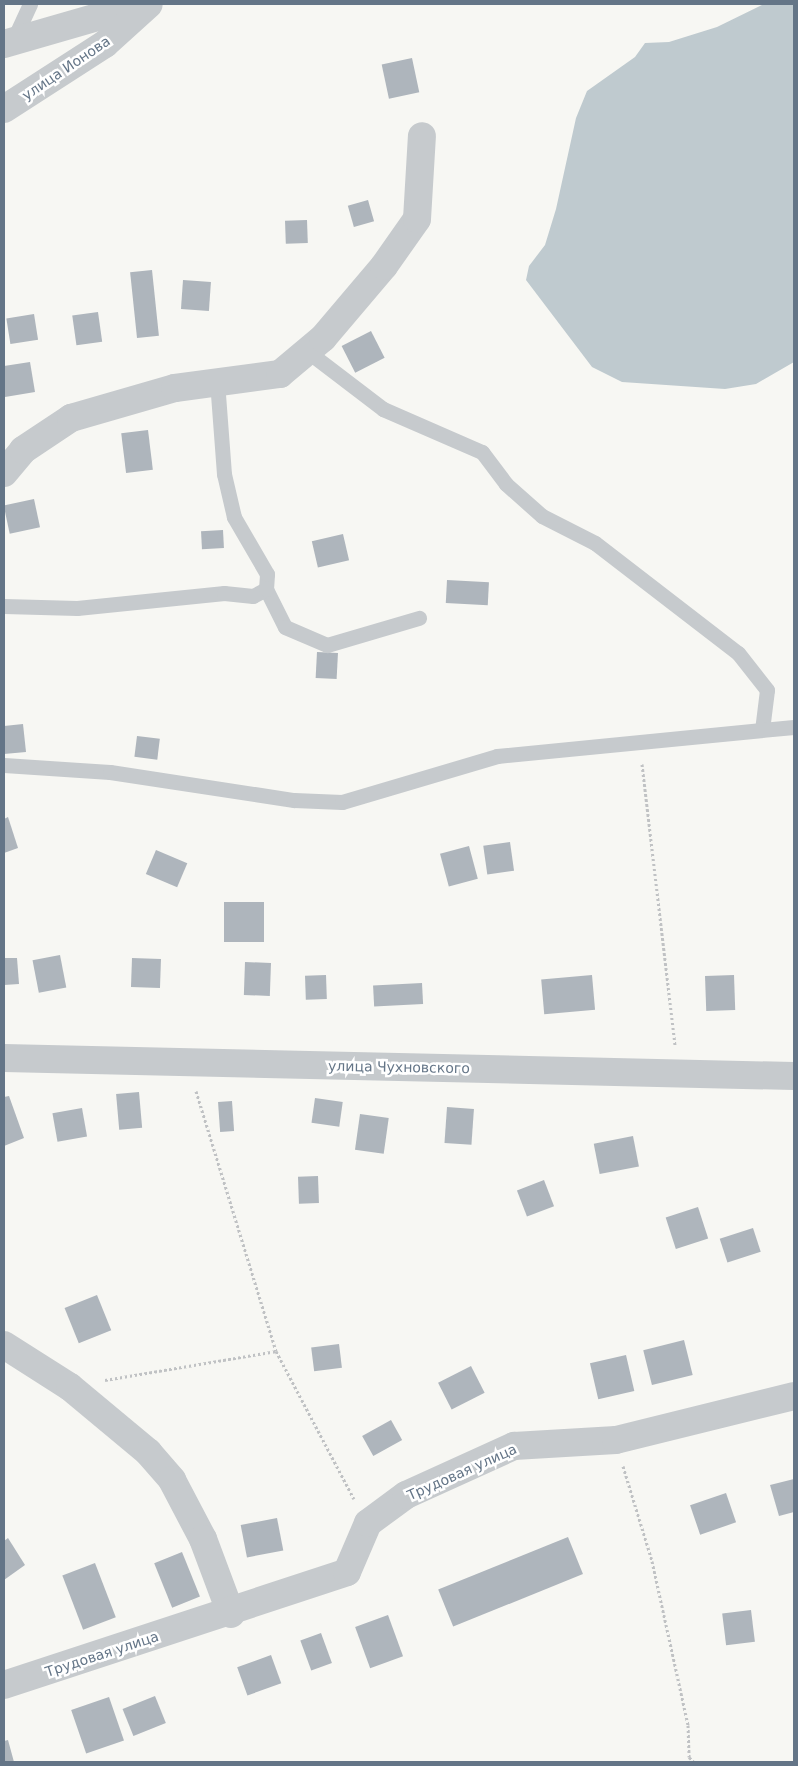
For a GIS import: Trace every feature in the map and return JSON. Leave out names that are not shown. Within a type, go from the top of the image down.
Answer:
[{"type":"street","name":"улица Ионова","points":[[8,43],[143,4]]},
{"type":"street","name":"улица Ионова","points":[[4,109],[105,44],[149,4]]},
{"type":"street","points":[[4,473],[22,450],[71,418],[217,380],[280,374],[307,351],[384,266],[417,219],[422,136]]},
{"type":"street","name":"улица Чухновского","points":[[4,1058],[794,1076]]},
{"type":"street","points":[[4,1345],[70,1387],[148,1452],[172,1480],[203,1539],[231,1614]]},
{"type":"street","name":"Трудовая улица","points":[[4,1685],[231,1614],[347,1572],[368,1523],[406,1495],[514,1446],[616,1440],[794,1396]]},
{"type":"lane","points":[[8,43],[30,4]]},
{"type":"lane","points":[[307,351],[383,409],[482,452],[506,484],[542,516],[595,543],[738,653],[767,690],[762,730]]},
{"type":"lane","points":[[217,380],[224,474],[232,508],[267,574],[266,589],[285,627],[327,645],[419,618]]},
{"type":"lane","points":[[4,606],[77,608],[224,594],[253,596],[266,589]]},
{"type":"lane","points":[[4,765],[110,772],[294,800],[342,802],[497,756],[794,727]]},
{"type":"path","points":[[640,742],[679,1074]]},
{"type":"path","points":[[188,1062],[276,1351],[368,1523]]},
{"type":"path","points":[[70,1387],[276,1351]]},
{"type":"path","points":[[616,1440],[652,1561],[688,1725],[689,1757],[694,1762]]},
{"type":"shaded area","points":[[764,4],[794,4],[794,362],[756,384],[725,389],[622,382],[592,367],[526,280],[529,266],[545,245],[556,209],[576,118],[587,91],[635,57],[645,43],[669,42],[717,27]]},
{"type":"building","points":[[412,58],[419,92],[389,99],[382,64]]},
{"type":"building","points":[[368,200],[374,221],[354,227],[348,206]]},
{"type":"building","points":[[307,220],[308,243],[286,244],[285,221]]},
{"type":"building","points":[[152,270],[159,336],[137,338],[130,272]]},
{"type":"building","points":[[183,280],[211,282],[209,311],[181,309]]},
{"type":"building","points":[[98,312],[102,342],[76,345],[72,316]]},
{"type":"building","points":[[34,314],[38,340],[10,344],[6,318]]},
{"type":"building","points":[[371,331],[385,358],[355,373],[342,346]]},
{"type":"building","points":[[30,362],[35,392],[5,397],[4,366]]},
{"type":"building","points":[[148,430],[153,470],[126,473],[121,433]]},
{"type":"building","points":[[34,499],[40,527],[10,534],[4,505]]},
{"type":"building","points":[[223,530],[224,548],[202,549],[201,531]]},
{"type":"building","points":[[343,534],[349,560],[318,568],[312,541]]},
{"type":"building","points":[[447,580],[489,582],[488,605],[446,603]]},
{"type":"building","points":[[317,652],[338,653],[337,679],[316,678]]},
{"type":"building","points":[[23,724],[26,752],[4,754],[4,726]]},
{"type":"building","points":[[137,736],[160,739],[157,760],[134,757]]},
{"type":"building","points":[[8,817],[18,848],[4,853],[4,819]]},
{"type":"building","points":[[510,842],[514,871],[487,874],[483,846]]},
{"type":"building","points":[[469,846],[478,879],[449,887],[440,854]]},
{"type":"building","points":[[156,850],[187,863],[177,887],[146,874]]},
{"type":"building","points":[[224,902],[264,902],[264,942],[224,942]]},
{"type":"building","points":[[60,955],[66,987],[39,993],[33,960]]},
{"type":"building","points":[[4,958],[17,958],[19,984],[4,985]]},
{"type":"building","points":[[132,958],[161,959],[160,988],[131,987]]},
{"type":"building","points":[[245,962],[271,963],[270,996],[244,995]]},
{"type":"building","points":[[326,975],[327,999],[306,1000],[305,976]]},
{"type":"building","points":[[592,975],[595,1010],[544,1014],[541,979]]},
{"type":"building","points":[[734,975],[735,1010],[706,1011],[705,976]]},
{"type":"building","points":[[422,983],[423,1004],[374,1007],[373,986]]},
{"type":"building","points":[[139,1092],[142,1128],[119,1130],[116,1094]]},
{"type":"building","points":[[9,1096],[24,1138],[4,1146],[4,1097]]},
{"type":"building","points":[[315,1098],[343,1102],[339,1127],[312,1123]]},
{"type":"building","points":[[232,1101],[234,1131],[220,1132],[218,1102]]},
{"type":"building","points":[[447,1107],[474,1109],[471,1145],[444,1143]]},
{"type":"building","points":[[82,1108],[87,1137],[57,1142],[52,1113]]},
{"type":"building","points":[[360,1114],[389,1118],[384,1154],[355,1150]]},
{"type":"building","points":[[633,1136],[639,1166],[600,1174],[594,1144]]},
{"type":"building","points":[[318,1176],[319,1203],[299,1204],[298,1177]]},
{"type":"building","points":[[544,1180],[554,1206],[527,1217],[517,1190]]},
{"type":"building","points":[[698,1207],[708,1238],[676,1249],[666,1218]]},
{"type":"building","points":[[753,1228],[761,1252],[727,1263],[720,1239]]},
{"type":"building","points":[[97,1295],[111,1330],[79,1343],[65,1308]]},
{"type":"building","points":[[684,1340],[693,1375],[652,1385],[643,1350]]},
{"type":"building","points":[[339,1344],[342,1368],[314,1371],[311,1347]]},
{"type":"building","points":[[626,1355],[634,1391],[598,1399],[590,1363]]},
{"type":"building","points":[[471,1366],[485,1393],[452,1410],[438,1383]]},
{"type":"building","points":[[391,1420],[402,1440],[373,1456],[362,1436]]},
{"type":"building","points":[[794,1479],[794,1512],[779,1516],[770,1485]]},
{"type":"building","points":[[726,1493],[736,1522],[700,1535],[690,1505]]},
{"type":"building","points":[[277,1518],[283,1550],[247,1557],[241,1525]]},
{"type":"building","points":[[568,1537],[583,1574],[453,1627],[438,1589]]},
{"type":"building","points":[[8,1538],[25,1565],[4,1580],[4,1541]]},
{"type":"building","points":[[182,1552],[200,1597],[172,1608],[154,1563]]},
{"type":"building","points":[[95,1563],[116,1617],[83,1630],[62,1576]]},
{"type":"building","points":[[751,1610],[755,1642],[726,1645],[722,1614]]},
{"type":"building","points":[[388,1615],[403,1656],[370,1668],[355,1627]]},
{"type":"building","points":[[321,1633],[332,1663],[311,1671],[300,1641]]},
{"type":"building","points":[[271,1655],[281,1683],[247,1696],[237,1667]]},
{"type":"building","points":[[155,1696],[166,1723],[133,1736],[123,1709]]},
{"type":"building","points":[[109,1697],[124,1740],[86,1754],[71,1710]]},
{"type":"building","points":[[8,1740],[14,1762],[4,1762],[4,1741]]}]
